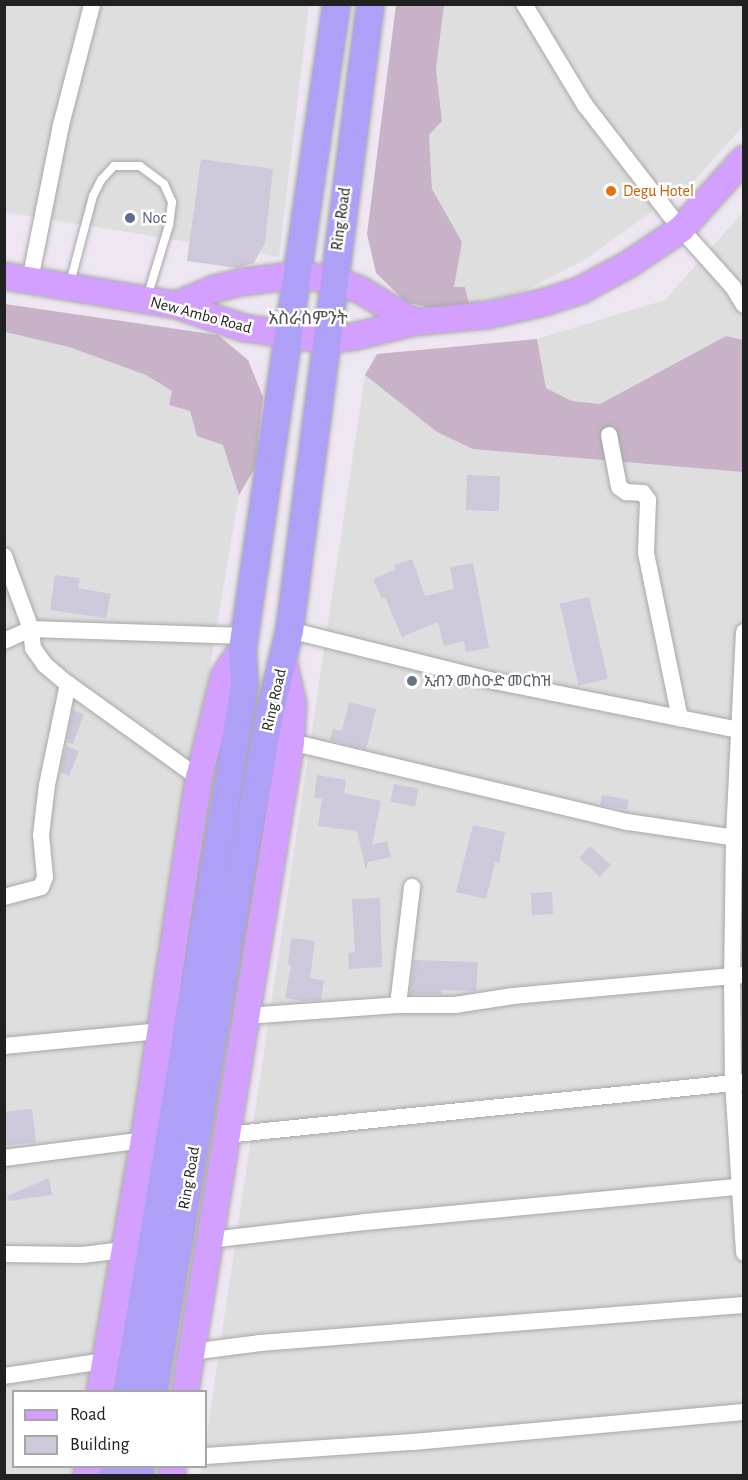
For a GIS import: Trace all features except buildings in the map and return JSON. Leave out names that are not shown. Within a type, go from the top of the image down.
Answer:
[{"type":"highway","name":"Ring Road","points":[[127,1390],[244,685],[244,643],[336,4]]},
{"type":"highway","name":"Ring Road","points":[[153,1390],[237,889],[270,709],[289,630],[370,4]]},
{"type":"main road","name":"New Ambo Road","points":[[4,276],[176,305],[244,328],[287,336],[327,340],[379,333],[415,322],[488,315],[545,302],[581,290],[681,229],[744,159]]},
{"type":"main road","points":[[176,305],[214,290],[243,282],[298,275],[333,280],[368,295],[415,322]]},
{"type":"main road","points":[[99,1390],[144,1140],[199,778],[224,676],[244,643]]},
{"type":"main road","points":[[185,1390],[291,742],[293,704],[283,660]]},
{"type":"street","points":[[524,4],[585,105],[681,229],[733,286],[744,305]]},
{"type":"street","points":[[30,280],[61,125],[93,5]]},
{"type":"street","points":[[609,435],[619,487],[626,492],[643,493],[648,500],[646,552],[680,719]]},
{"type":"street","points":[[4,556],[31,629],[33,648],[45,665],[199,778]]},
{"type":"street","points":[[4,641],[31,629],[244,643]]},
{"type":"street","points":[[289,630],[494,681],[741,731]]},
{"type":"street","points":[[744,632],[738,976],[738,1187],[744,1253]]},
{"type":"street","points":[[4,897],[41,886],[45,877],[41,835],[47,785],[68,684]]},
{"type":"street","points":[[291,742],[628,822],[739,839]]},
{"type":"street","points":[[398,1005],[412,887]]},
{"type":"street","points":[[246,1016],[398,1005],[454,1005],[513,996],[738,976]]},
{"type":"street","points":[[4,1046],[161,1031]]},
{"type":"street","points":[[226,1135],[739,1082]]},
{"type":"street","points":[[4,1158],[144,1140]]},
{"type":"street","points":[[210,1240],[364,1222],[738,1187]]},
{"type":"street","points":[[4,1254],[82,1255],[124,1250]]},
{"type":"street","points":[[191,1352],[260,1343],[744,1305]]},
{"type":"street","points":[[4,1376],[104,1361]]},
{"type":"street","points":[[207,1456],[413,1442],[744,1412]]},
{"type":"lane","points":[[69,286],[93,196],[101,180],[114,166],[140,166],[164,184],[172,202],[169,225],[146,300]]},
{"type":"shaded area","points":[[4,5],[309,5],[279,257],[5,212]]},
{"type":"shaded area","points":[[396,5],[444,5],[436,69],[442,121],[429,135],[432,189],[462,242],[454,287],[465,287],[469,305],[431,308],[406,302],[376,273],[367,234]]},
{"type":"shaded area","points":[[444,5],[743,5],[743,126],[694,181],[586,259],[526,290],[469,305],[454,287],[462,242],[432,189],[429,135],[442,121],[436,69]]},
{"type":"shaded area","points":[[743,212],[743,340],[726,336],[600,404],[572,401],[546,388],[537,339],[665,300]]},
{"type":"shaded area","points":[[5,304],[218,335],[248,360],[263,397],[255,468],[239,495],[223,445],[197,436],[190,411],[169,405],[172,391],[146,375],[69,347],[5,332]]},
{"type":"shaded area","points":[[5,332],[69,347],[146,375],[172,391],[169,405],[190,411],[197,436],[223,444],[239,495],[89,1390],[12,1390],[12,1468],[77,1468],[75,1475],[5,1476]]},
{"type":"shaded area","points":[[726,336],[743,340],[743,472],[473,449],[437,432],[365,375],[377,354],[537,339],[546,388],[572,401],[600,404]]},
{"type":"shaded area","points":[[365,375],[437,432],[743,472],[743,1475],[200,1476],[202,1468],[207,1468],[207,1433]]},
{"type":"place","name":"Degu Hotel","points":[[611,191]]},
{"type":"place","name":"Noc","points":[[130,218]]},
{"type":"place","name":"ኢብን መስዑድ መርከዝ","points":[[412,681]]},
{"type":"district","name":"አስራስምንት","points":[[308,319]]}]
